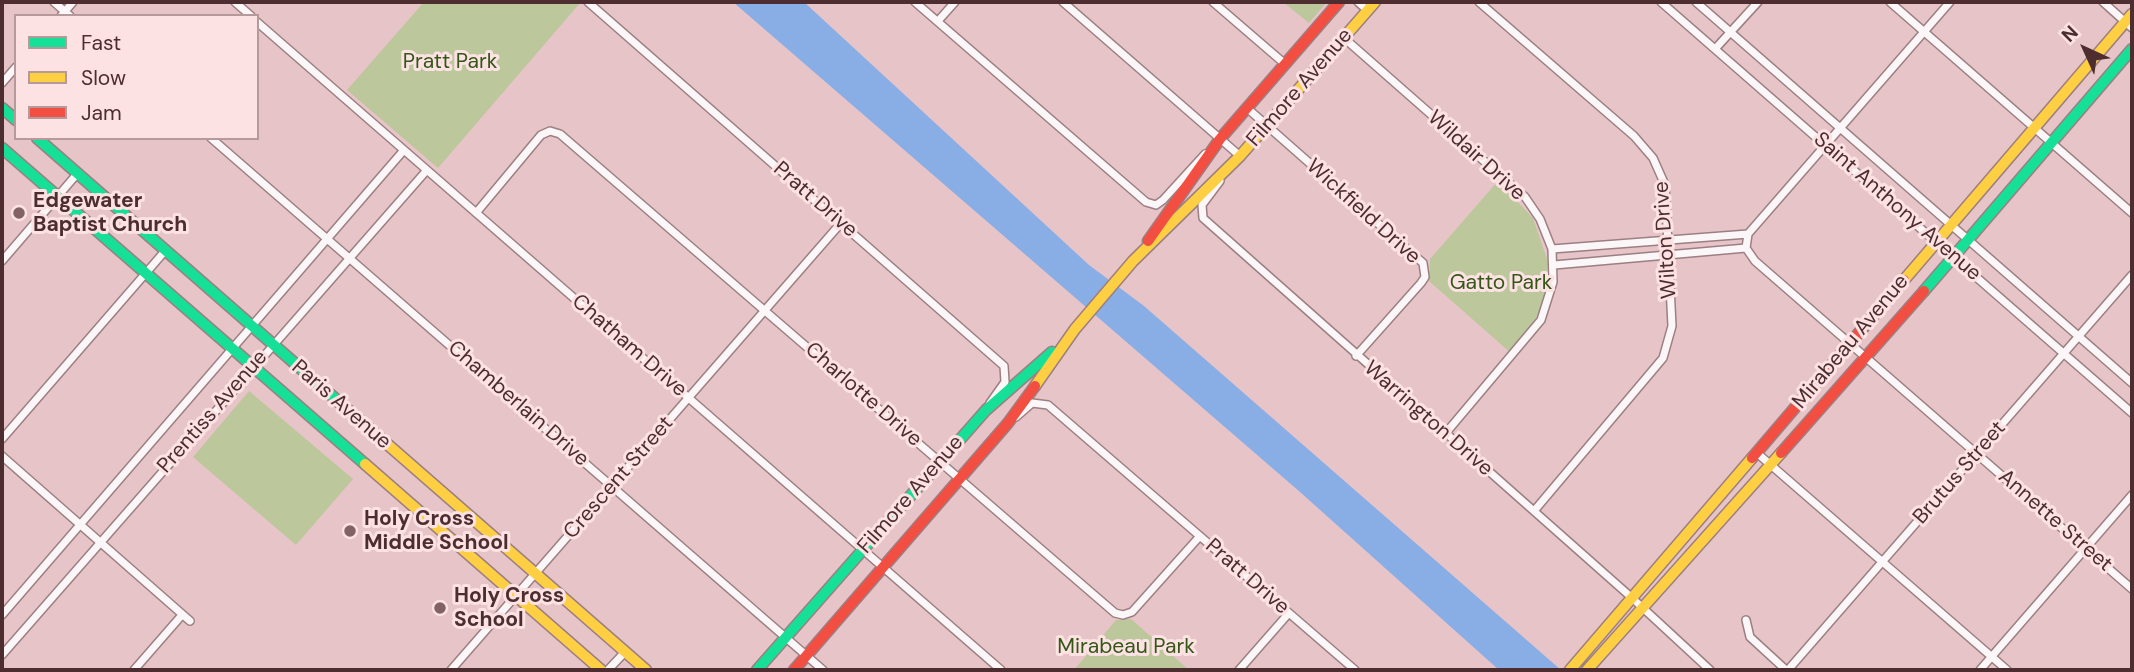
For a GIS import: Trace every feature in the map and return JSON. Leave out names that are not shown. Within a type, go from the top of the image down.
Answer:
[{"type":"street","points":[[54,2],[65,14],[73,2]]},
{"type":"street","points":[[235,2],[249,14]]},
{"type":"street","name":"Pratt Drive","points":[[588,2],[1004,366],[1005,382],[986,410]]},
{"type":"street","points":[[915,2],[1152,205],[1163,200],[1220,139]]},
{"type":"street","points":[[938,21],[955,2]]},
{"type":"street","points":[[1063,2],[1240,156]]},
{"type":"street","points":[[1213,2],[1285,64]]},
{"type":"street","name":"Filmore Avenue","points":[[794,670],[1008,423],[1075,329],[1133,261],[1220,139],[1339,2]]},
{"type":"street","points":[[1358,2],[1368,11]]},
{"type":"street","name":"Filmore Avenue","points":[[1133,261],[1240,156],[1376,2]]},
{"type":"street","name":"Wilton Drive","points":[[1479,2],[1620,124],[1653,158],[1665,185],[1672,326],[1663,358],[1534,510]]},
{"type":"street","name":"Saint Anthony Avenue","points":[[1661,2],[2132,413]]},
{"type":"street","name":"Saint Anthony Avenue","points":[[1696,2],[2132,383]]},
{"type":"street","points":[[1716,48],[1758,2]]},
{"type":"street","points":[[1890,2],[2132,214]]},
{"type":"street","points":[[1554,265],[1746,248],[1748,234],[1950,2]]},
{"type":"street","points":[[2103,2],[2130,21]]},
{"type":"street","name":"Mirabeau Avenue","points":[[1570,670],[1851,343],[1949,223],[2130,21]]},
{"type":"street","name":"Chatham Drive","points":[[259,24],[1001,670]]},
{"type":"street","name":"Wildair Drive","points":[[1344,38],[1525,198],[1540,219],[1552,249],[1554,265],[1550,295],[1541,320],[1445,434]]},
{"type":"street","name":"Mirabeau Avenue","points":[[1588,669],[1954,258],[2050,142],[2132,49]]},
{"type":"street","points":[[2,83],[14,69]]},
{"type":"street","name":"Wickfield Drive","points":[[1247,108],[1423,263],[1425,277],[1421,283],[1356,356]]},
{"type":"street","name":"Charlotte Drive","points":[[476,213],[533,143],[550,131],[569,139],[1106,606],[1123,615],[1132,612],[1200,536]]},
{"type":"street","name":"Paris Avenue","points":[[39,140],[646,670]]},
{"type":"street","name":"Chamberlain Drive","points":[[213,140],[823,670]]},
{"type":"street","name":"Paris Avenue","points":[[2,148],[251,368],[601,670]]},
{"type":"street","name":"Prentiss Avenue","points":[[2,615],[404,150]]},
{"type":"street","name":"Warrington Drive","points":[[1240,156],[1202,205],[1203,218],[1644,608],[1710,670]]},
{"type":"street","name":"Prentiss Avenue","points":[[2,655],[427,170]]},
{"type":"street","points":[[2,261],[77,174]]},
{"type":"street","name":"Crescent Street","points":[[451,670],[842,223]]},
{"type":"street","points":[[1552,249],[1748,234]]},
{"type":"street","name":"Annette Street","points":[[1746,248],[1755,261],[2132,589]]},
{"type":"street","points":[[2,439],[165,251]]},
{"type":"street","name":"Brutus Street","points":[[1787,670],[2132,275]]},
{"type":"street","name":"Filmore Avenue","points":[[757,670],[986,410],[1075,329]]},
{"type":"street","name":"Pratt Drive","points":[[1008,423],[1032,403],[1048,405],[1356,670]]},
{"type":"street","points":[[1756,453],[2007,670]]},
{"type":"street","points":[[2,456],[190,621]]},
{"type":"street","points":[[1980,670],[2132,495]]},
{"type":"street","points":[[1239,670],[1289,613]]},
{"type":"street","points":[[134,670],[182,615]]},
{"type":"street","points":[[1746,620],[1750,637],[1787,670]]},
{"type":"street","points":[[608,670],[625,652]]},
{"type":"green space","name":"Pratt Park","points":[[424,2],[580,3],[438,168],[347,90]]},
{"type":"green space","points":[[1283,2],[1327,2],[1309,23]]},
{"type":"green space","name":"Gatto Park","points":[[1498,181],[1533,218],[1547,259],[1547,284],[1541,310],[1512,354],[1429,281],[1430,259]]},
{"type":"green space","points":[[249,391],[353,479],[296,545],[193,457]]},
{"type":"green space","name":"Mirabeau Park","points":[[1131,619],[1189,670],[1074,670],[1116,620]]},
{"type":"water","points":[[733,2],[804,2],[1089,265],[1144,306],[1561,670],[1499,670],[1300,492]]},
{"type":"traffic: fast","points":[[1924,291],[2132,49]]},
{"type":"traffic: fast","points":[[2,108],[14,118]]},
{"type":"traffic: fast","points":[[39,140],[339,402]]},
{"type":"traffic: fast","points":[[2,148],[365,464]]},
{"type":"traffic: fast","points":[[757,670],[986,410],[1052,352]]},
{"type":"traffic: slow","points":[[1035,386],[1075,329],[1133,261],[1240,156],[1375,2]]},
{"type":"traffic: slow","points":[[1904,280],[2132,14]]},
{"type":"traffic: slow","points":[[339,402],[646,670]]},
{"type":"traffic: slow","points":[[1587,670],[1781,453]]},
{"type":"traffic: slow","points":[[1570,670],[1752,458]]},
{"type":"traffic: slow","points":[[365,464],[601,670]]},
{"type":"traffic: jam","points":[[1148,241],[1220,139],[1339,2]]},
{"type":"traffic: jam","points":[[1752,458],[1904,280]]},
{"type":"traffic: jam","points":[[1781,453],[1924,291]]},
{"type":"traffic: jam","points":[[794,670],[1008,423],[1035,386]]},
{"type":"place","name":"Edgewater Baptist Church","points":[[19,213]]},
{"type":"place","name":"Holy Cross Middle School","points":[[350,531]]},
{"type":"place","name":"Holy Cross School","points":[[440,608]]}]
